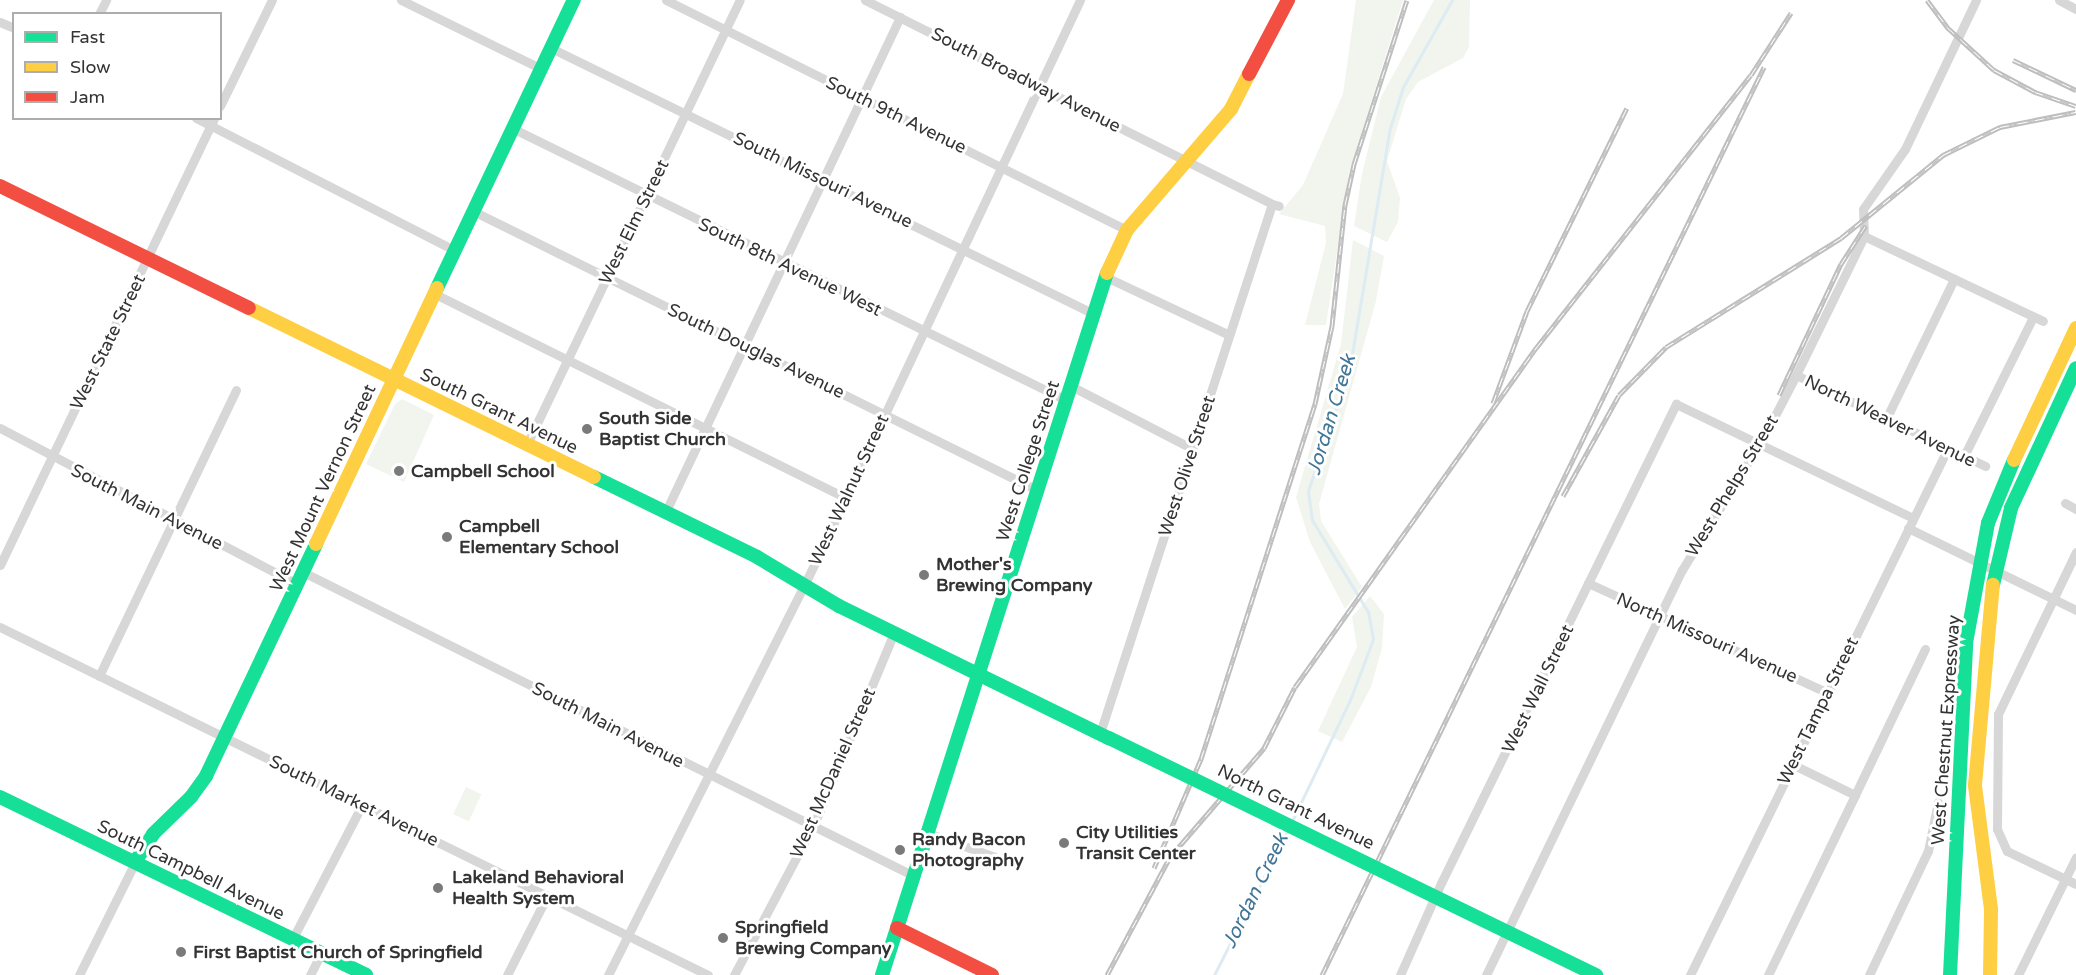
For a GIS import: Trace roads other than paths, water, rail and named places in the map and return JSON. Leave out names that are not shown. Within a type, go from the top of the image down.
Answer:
[{"type":"main road","name":"West Mount Vernon Street","points":[[135,862],[153,834],[200,787],[574,0]]},
{"type":"main road","name":"West College Street","points":[[882,975],[1106,277],[1127,230],[1240,96],[1287,0]]},
{"type":"main road","name":"South Grant Avenue","points":[[0,186],[772,565],[804,586],[979,675]]},
{"type":"main road","name":"West Chestnut Expressway","points":[[1950,975],[1966,643],[1980,563],[1988,523],[2021,442],[2076,328]]},
{"type":"main road","name":"West Chestnut Expressway","points":[[1990,975],[1991,909],[1975,785],[1995,570],[2011,508],[2076,368]]},
{"type":"main road","name":"North Grant Avenue","points":[[979,675],[1596,975]]},
{"type":"main road","name":"South Campbell Avenue","points":[[0,797],[366,975]]},
{"type":"main road","points":[[897,928],[992,975]]},
{"type":"street","points":[[222,102],[272,0]]},
{"type":"street","points":[[401,0],[542,69]]},
{"type":"street","points":[[423,10],[428,0]]},
{"type":"street","name":"South 9th Avenue","points":[[666,0],[861,100],[1001,166],[1127,230]]},
{"type":"street","name":"West Elm Street","points":[[527,444],[740,0]]},
{"type":"street","name":"South Broadway Avenue","points":[[865,0],[1275,205]]},
{"type":"street","name":"West Walnut Street","points":[[608,975],[804,586],[1080,0]]},
{"type":"street","name":"West Phelps Street","points":[[1486,975],[1682,570],[1758,444],[1796,375],[1864,236],[1863,209],[1900,157],[1976,0]]},
{"type":"street","points":[[2059,0],[2076,9]]},
{"type":"street","points":[[665,513],[900,17]]},
{"type":"street","name":"South Missouri Avenue","points":[[551,48],[687,112],[822,182],[1094,314]]},
{"type":"street","points":[[213,122],[456,251]]},
{"type":"street","name":"West State Street","points":[[0,565],[213,122]]},
{"type":"street","name":"South 8th Avenue West","points":[[514,129],[924,333],[1068,401]]},
{"type":"street","name":"West Olive Street","points":[[1105,736],[1191,448],[1275,205]]},
{"type":"street","name":"South Douglas Avenue","points":[[475,212],[1037,490]]},
{"type":"street","points":[[1864,236],[2043,321]]},
{"type":"street","points":[[1106,277],[1229,335]]},
{"type":"street","points":[[1886,418],[1954,279]]},
{"type":"street","points":[[435,294],[846,498]]},
{"type":"street","points":[[1964,456],[2033,317]]},
{"type":"street","name":"North Weaver Avenue","points":[[1796,375],[1985,466]]},
{"type":"street","points":[[1071,386],[1191,448]]},
{"type":"street","points":[[99,676],[236,390]]},
{"type":"street","name":"West Wall Street","points":[[1400,975],[1441,883],[1676,404],[1758,444]]},
{"type":"street","name":"South Main Avenue","points":[[0,428],[55,454],[61,463],[173,520],[300,578],[710,774],[914,876]]},
{"type":"street","points":[[1758,444],[1913,518]]},
{"type":"street","name":"West Tampa Street","points":[[1690,975],[1826,692],[1948,448]]},
{"type":"street","points":[[2065,503],[2076,509]]},
{"type":"street","points":[[1908,528],[2076,610]]},
{"type":"street","points":[[2076,552],[1998,714],[1997,829],[2007,851],[2076,884]]},
{"type":"street","name":"North Missouri Avenue","points":[[1588,584],[1826,692]]},
{"type":"street","name":"South Market Avenue","points":[[0,627],[708,975]]},
{"type":"street","name":"West McDaniel Street","points":[[734,975],[814,824],[894,633]]},
{"type":"street","points":[[1768,975],[1925,649]]},
{"type":"street","points":[[1792,764],[1855,795]]},
{"type":"street","points":[[1869,975],[1928,852],[1938,802]]},
{"type":"street","points":[[293,938],[362,805]]},
{"type":"street","points":[[928,833],[995,857]]},
{"type":"street","points":[[2018,975],[2076,857]]},
{"type":"street","name":"West Mount Vernon Street","points":[[79,975],[135,862]]},
{"type":"street","points":[[507,975],[547,896]]},
{"type":"street","points":[[310,975],[321,953]]},
{"type":"waterway","name":"Jordan Creek","points":[[1292,821],[1350,700],[1373,639],[1368,612],[1312,520],[1308,491],[1350,366],[1390,128],[1403,87],[1452,0]]},
{"type":"waterway","name":"Jordan Creek","points":[[1214,975],[1288,830]]},
{"type":"railway","points":[[1154,868],[1201,759],[1315,404],[1332,326],[1345,205],[1354,164],[1407,0]]},
{"type":"railway","points":[[1927,0],[1947,27],[1994,70],[2035,92],[2076,106]]},
{"type":"railway","points":[[1107,975],[1170,857],[1264,748],[1295,687],[1536,348],[1751,75],[1791,13]]},
{"type":"railway","points":[[2013,60],[2076,90]]},
{"type":"railway","points":[[1322,975],[1764,67]]},
{"type":"railway","points":[[1493,403],[1527,311],[1627,108]]},
{"type":"railway","points":[[1563,496],[1619,395],[1666,347],[1841,238],[1943,155],[2000,127],[2076,112]]},
{"type":"railway","points":[[1779,395],[1841,264],[1866,225]]},
{"type":"place","name":"South Side Baptist Church","points":[[587,429]]},
{"type":"place","name":"Campbell School","points":[[399,471]]},
{"type":"place","name":"Campbell Elementary School","points":[[447,537]]},
{"type":"place","name":"Mother's Brewing Company","points":[[924,575]]},
{"type":"place","name":"City Utilities Transit Center","points":[[1064,843]]},
{"type":"place","name":"Randy Bacon Photography","points":[[900,850]]},
{"type":"place","name":"Lakeland Behavioral Health System","points":[[438,888]]},
{"type":"place","name":"Springfield Brewing Company","points":[[723,938]]},
{"type":"place","name":"First Baptist Church of Springfield","points":[[181,952]]}]
